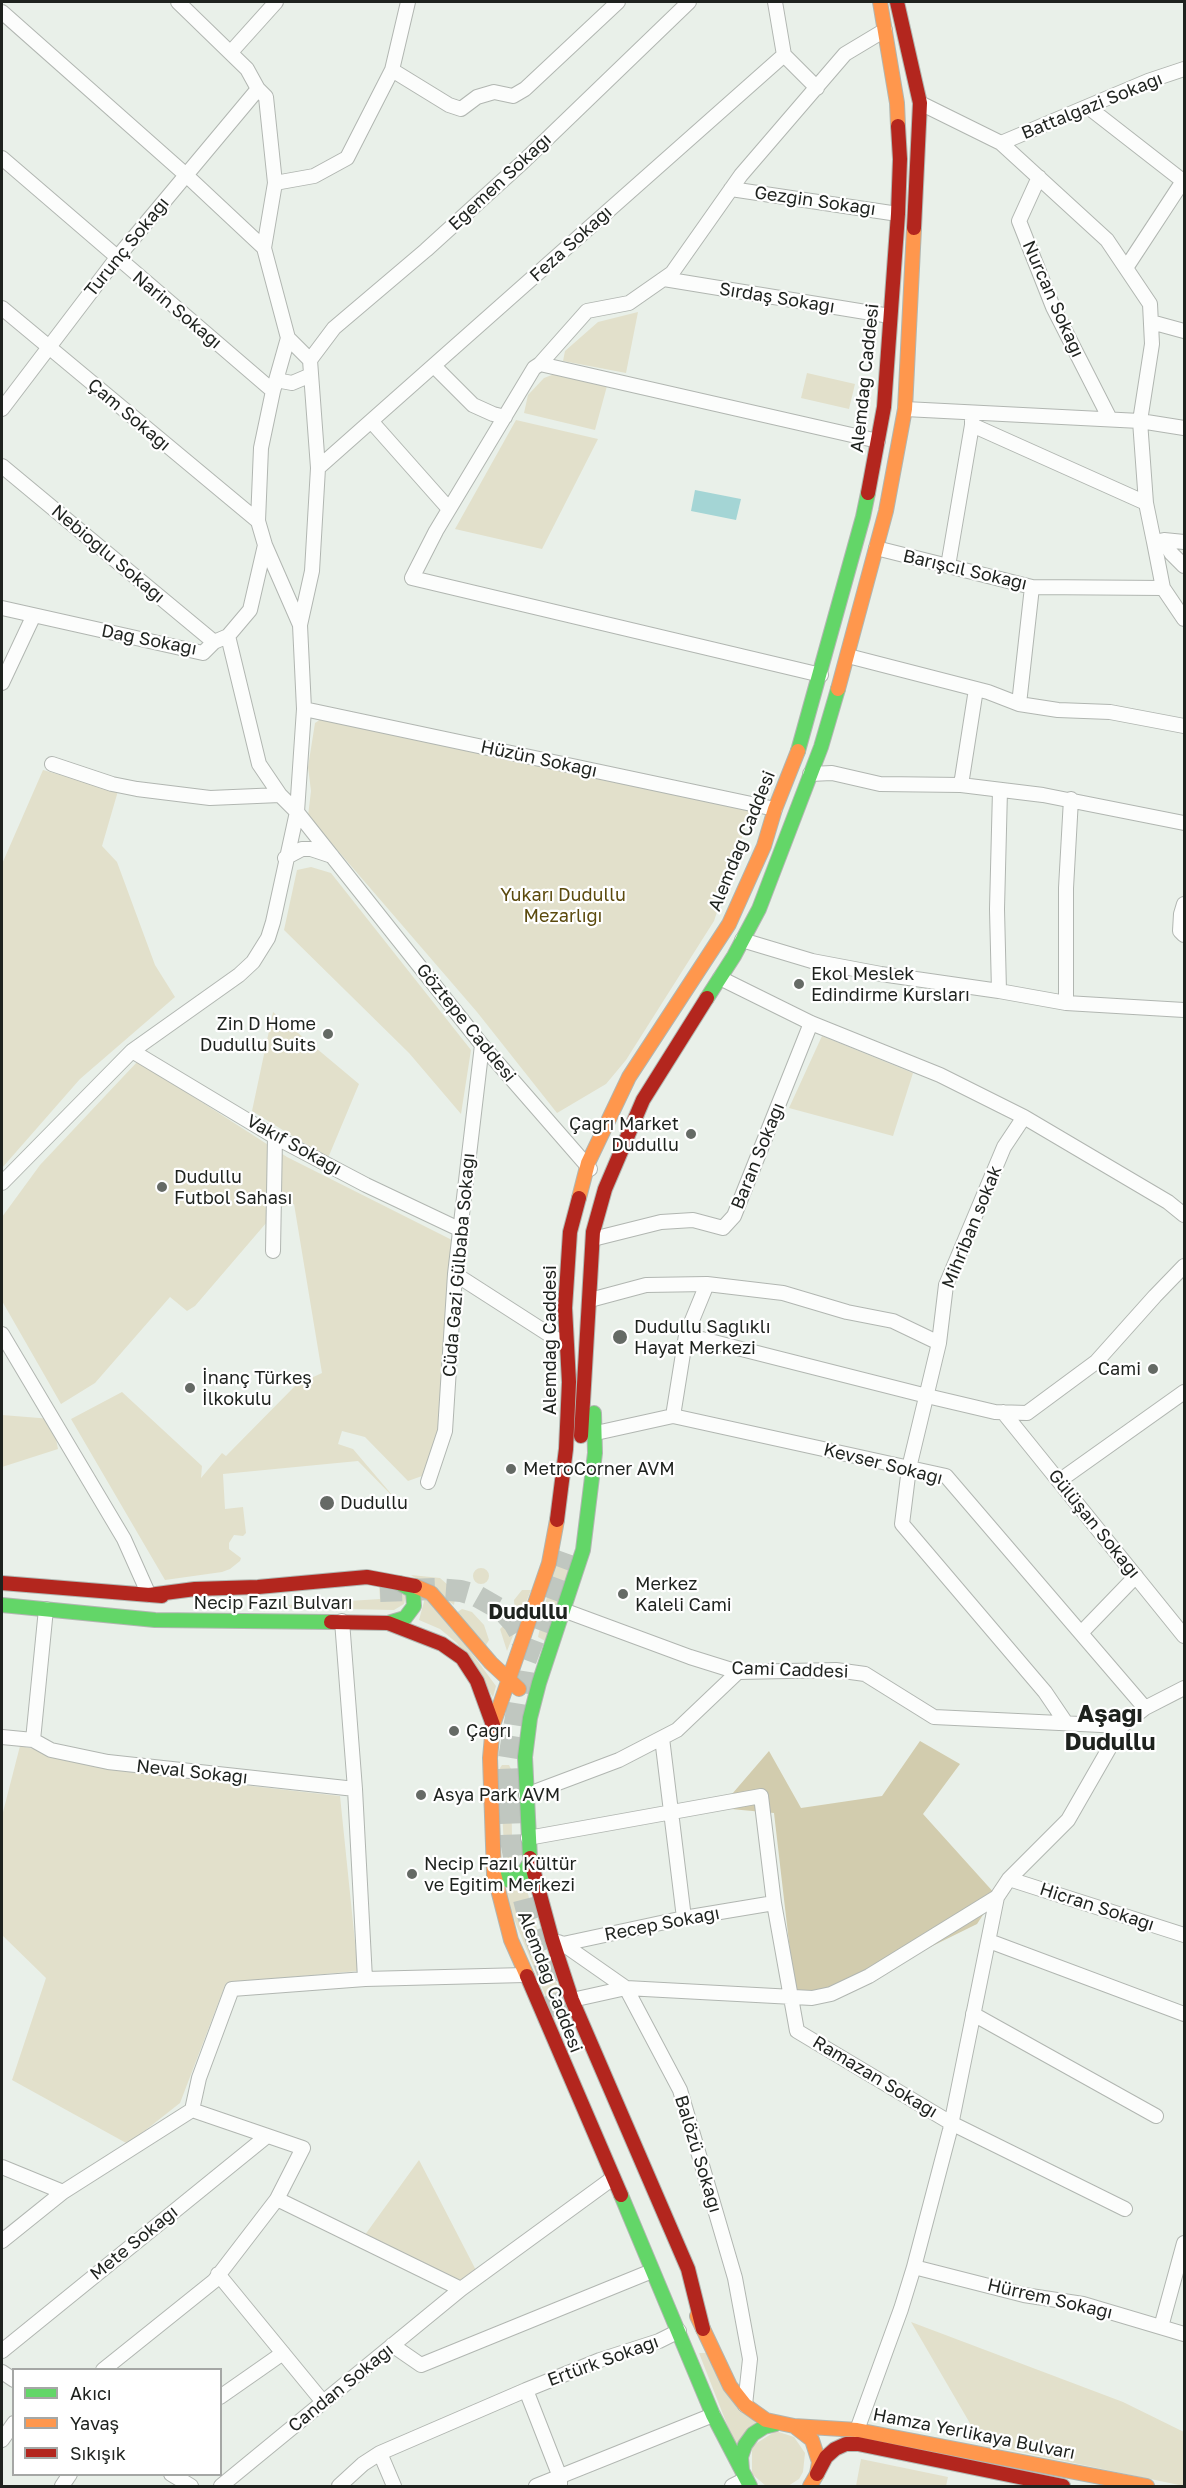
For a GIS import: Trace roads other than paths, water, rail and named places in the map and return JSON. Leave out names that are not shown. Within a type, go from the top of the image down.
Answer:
[{"type":"main road","name":"Alemdağ Caddesi","points":[[746,2478],[713,2415],[511,1940],[495,1874],[500,1754],[493,1725],[549,1563],[556,1530],[566,1449],[569,1382],[565,1308],[570,1232],[587,1167],[629,1077],[729,924],[764,846],[775,809],[801,744],[863,517],[884,407],[900,159],[897,103],[880,2]]},
{"type":"main road","name":"Alemdağ Caddesi","points":[[580,1451],[593,1239],[608,1181],[643,1100],[720,978],[759,909],[821,747],[848,656],[886,511],[905,409],[920,103],[897,2]]},
{"type":"main road","points":[[884,407],[905,409]]},
{"type":"main road","name":"Alemdağ Caddesi","points":[[589,1322],[596,1433],[591,1501],[583,1550],[530,1718],[525,1757],[530,1862],[557,1941],[572,2000],[688,2269],[703,2330]]},
{"type":"main road","name":"Necip Fazıl Bulvarı","points":[[149,1595],[195,1589],[258,1587],[367,1577],[408,1583],[431,1593],[491,1663],[509,1678],[525,1698],[520,1718],[525,1757]]},
{"type":"main road","points":[[388,1623],[405,1618],[411,1613],[415,1601],[413,1591],[391,1580]]},
{"type":"main road","name":"Necip Fazıl Bulvarı","points":[[2,1583],[149,1595],[221,1598],[368,1592]]},
{"type":"main road","name":"Necip Fazıl Bulvarı","points":[[2,1605],[154,1620],[388,1623],[442,1644],[462,1658],[477,1681],[493,1725]]},
{"type":"main road","points":[[500,1754],[525,1757]]},
{"type":"main road","points":[[495,1874],[508,1880],[521,1877],[530,1862]]},
{"type":"main road","name":"Alemdağ Caddesi","points":[[567,2025],[730,2386],[746,2405],[766,2420],[776,2424],[794,2426]]},
{"type":"main road","points":[[746,2478],[741,2457],[745,2445],[753,2434],[764,2427],[776,2424]]},
{"type":"main road","points":[[794,2426],[812,2440],[819,2462],[818,2474],[810,2487]]},
{"type":"main road","name":"Hamza Yerlikaya Bulvarı","points":[[794,2426],[857,2430],[1147,2487]]},
{"type":"main road","name":"Hamza Yerlikaya Bulvarı","points":[[818,2474],[826,2457],[835,2449],[846,2444],[858,2444],[1005,2481],[1060,2486]]},
{"type":"street","points":[[2,1183],[132,1050],[239,975],[253,962],[262,950],[270,930],[297,812],[304,709],[300,625],[312,571],[318,468],[310,360],[288,338],[264,248],[275,183],[267,97],[258,89],[248,69],[178,2]]},
{"type":"street","points":[[231,52],[276,2]]},
{"type":"street","points":[[275,183],[314,176],[347,158],[392,69],[408,2]]},
{"type":"street","points":[[392,69],[449,105],[461,109],[477,97],[494,92],[513,96],[525,89],[618,2]]},
{"type":"street","points":[[774,2],[784,55],[817,88]]},
{"type":"street","name":"Egemen Sokağı","points":[[310,360],[334,328],[426,250],[516,168],[684,4]]},
{"type":"street","points":[[2,12],[186,175],[264,248]]},
{"type":"street","points":[[821,675],[412,578],[449,509],[534,368],[586,311],[629,303],[672,273],[731,189],[845,54],[885,30]]},
{"type":"street","name":"Feza Sokağı","points":[[318,468],[784,55]]},
{"type":"street","name":"Battalgazi Sokağı","points":[[1001,143],[1148,81],[1185,69]]},
{"type":"street","name":"Turunç Sokağı","points":[[2,409],[116,259],[258,89]]},
{"type":"street","points":[[920,103],[1001,143],[1107,240],[1150,304],[1152,344],[1140,421],[1146,503],[1159,541],[1163,588],[1185,619]]},
{"type":"street","points":[[1088,107],[1184,179],[1126,268]]},
{"type":"street","name":"Narin Sokağı","points":[[2,158],[116,259],[274,385]]},
{"type":"street","name":"Nurcan Sokağı","points":[[1039,177],[1019,220],[1053,307],[1110,419]]},
{"type":"street","name":"Gezgin Sokağı","points":[[731,189],[898,214]]},
{"type":"street","name":"Sırdaş Sokağı","points":[[664,279],[890,316]]},
{"type":"street","name":"Çam Sokağı","points":[[2,308],[258,521]]},
{"type":"street","points":[[1151,322],[1185,331]]},
{"type":"street","points":[[288,338],[274,385],[261,448],[258,521],[265,545],[300,625]]},
{"type":"street","points":[[540,364],[878,441]]},
{"type":"street","points":[[434,366],[473,405],[505,417]]},
{"type":"street","points":[[274,385],[292,383],[311,375]]},
{"type":"street","points":[[905,409],[972,419],[1110,419],[1185,428]]},
{"type":"street","points":[[972,419],[1146,503]]},
{"type":"street","points":[[948,566],[972,419]]},
{"type":"street","points":[[371,421],[449,509]]},
{"type":"street","name":"Nebioğlu Sokağı","points":[[2,466],[221,639]]},
{"type":"street","points":[[1159,541],[1185,542]]},
{"type":"street","points":[[1159,541],[1185,566]]},
{"type":"street","points":[[221,639],[250,610],[265,545]]},
{"type":"street","name":"Barışcıl Sokağı","points":[[876,548],[1032,587],[1163,588]]},
{"type":"street","points":[[1018,704],[1032,587]]},
{"type":"street","name":"Dağ Sokağı","points":[[2,608],[33,617],[203,653],[221,639]]},
{"type":"street","points":[[2,683],[33,617]]},
{"type":"street","name":"Göztepe Caddesi","points":[[221,639],[259,764],[280,795],[297,812],[482,1045],[587,1167],[608,1181]]},
{"type":"street","points":[[848,656],[976,689],[1018,704],[1058,710],[1110,712],[1185,726]]},
{"type":"street","points":[[961,785],[976,689]]},
{"type":"street","name":"Hüzün Sokağı","points":[[304,709],[775,809]]},
{"type":"street","points":[[52,764],[112,784],[137,789],[210,798],[280,795]]},
{"type":"street","points":[[810,774],[832,773],[880,784],[961,785],[1071,799],[1185,823]]},
{"type":"street","points":[[999,991],[997,909],[1000,790]]},
{"type":"street","points":[[1066,1003],[1066,888],[1071,799]]},
{"type":"street","points":[[285,858],[302,849],[312,849],[332,856]]},
{"type":"street","points":[[1185,904],[1181,914],[1180,931],[1185,935]]},
{"type":"street","points":[[742,940],[812,961],[881,974],[1066,1003],[1185,1010]]},
{"type":"street","points":[[720,978],[812,1023],[940,1075],[1024,1117],[1168,1202],[1185,1215]]},
{"type":"street","name":"Baran Sokağı","points":[[593,1239],[661,1222],[693,1220],[723,1228],[734,1216],[812,1023]]},
{"type":"street","name":"Cüda Gazi Gülbaba Sokağı","points":[[428,1482],[445,1431],[455,1274],[482,1045]]},
{"type":"street","name":"Vakıf Sokağı","points":[[132,1050],[275,1137],[366,1185],[461,1230]]},
{"type":"street","name":"Mihriban sokak","points":[[1024,1117],[1004,1147],[946,1285],[939,1343],[909,1468],[902,1524],[1045,1692],[1066,1723]]},
{"type":"street","points":[[273,1251],[275,1137]]},
{"type":"street","points":[[687,1335],[927,1396],[1003,1412],[1027,1413],[1096,1362],[1185,1266]]},
{"type":"street","points":[[455,1274],[567,1346]]},
{"type":"street","points":[[596,1433],[673,1416],[687,1335],[707,1284]]},
{"type":"street","points":[[590,1300],[646,1286],[707,1284],[794,1296],[847,1312],[893,1322],[939,1343]]},
{"type":"street","points":[[2,1334],[124,1539],[149,1595]]},
{"type":"street","points":[[1059,1481],[1185,1392]]},
{"type":"street","name":"Gülüşan Sokağı","points":[[1003,1412],[1185,1636]]},
{"type":"street","name":"Kevser Sokağı","points":[[673,1416],[946,1476],[1145,1708]]},
{"type":"street","points":[[1082,1633],[1136,1576]]},
{"type":"street","points":[[2,1737],[33,1740],[46,1609]]},
{"type":"street","name":"Cami Caddesi","points":[[563,1610],[690,1658],[738,1672],[837,1670],[865,1674],[934,1717],[1122,1726]]},
{"type":"street","points":[[342,1621],[355,1789],[365,1979]]},
{"type":"street","points":[[526,1795],[619,1760],[677,1730],[738,1672]]},
{"type":"street","points":[[857,2430],[905,2300],[914,2266],[951,2123],[997,1897],[1009,1879],[1068,1820],[1122,1726],[1145,1708],[1185,1688]]},
{"type":"street","points":[[662,1738],[684,1918]]},
{"type":"street","name":"Neval Sokağı","points":[[33,1740],[43,1747],[63,1754],[108,1762],[355,1789]]},
{"type":"street","points":[[528,1838],[761,1796],[774,1903],[792,1997]]},
{"type":"street","name":"Hicran Sokağı","points":[[1009,1879],[1185,1935]]},
{"type":"street","points":[[572,2000],[626,1988],[812,1998],[831,1994],[850,1985],[997,1897]]},
{"type":"street","name":"Recep Sokağı","points":[[557,1941],[774,1903]]},
{"type":"street","name":"Balözü Sokağı","points":[[557,1941],[626,1988],[680,2090],[735,2278],[750,2359],[746,2405]]},
{"type":"street","points":[[989,1941],[1185,2014]]},
{"type":"street","points":[[2,2241],[63,2192],[192,2110],[199,2078],[232,1989],[365,1979],[525,1976]]},
{"type":"street","name":"Ramazan Sokağı","points":[[792,1997],[797,2031],[951,2123]]},
{"type":"street","points":[[973,2014],[1156,2116]]},
{"type":"street","points":[[105,2368],[214,2281],[277,2199],[303,2148],[192,2110]]},
{"type":"street","points":[[951,2123],[1125,2209]]},
{"type":"street","name":"Mete Sokağı","points":[[2,2351],[267,2136]]},
{"type":"street","points":[[2,2167],[63,2192]]},
{"type":"street","name":"Candan Sokağı","points":[[221,2487],[461,2289],[613,2178]]},
{"type":"street","points":[[277,2199],[461,2289]]},
{"type":"street","points":[[1161,2327],[1185,2242]]},
{"type":"street","name":"Hürrem Sokağı","points":[[914,2266],[1024,2295],[1083,2304],[1185,2334]]},
{"type":"street","points":[[393,2345],[421,2365],[652,2271]]},
{"type":"street","points":[[218,2274],[323,2402]]},
{"type":"street","name":"Ertürk Sokağı","points":[[339,2487],[363,2464],[380,2453],[526,2390],[679,2331]]},
{"type":"street","points":[[222,2396],[283,2353]]},
{"type":"street","points":[[526,2390],[560,2482]]},
{"type":"street","points":[[536,2487],[560,2482],[713,2415]]},
{"type":"street","points":[[2,2440],[12,2426]]},
{"type":"street","points":[[380,2453],[394,2487]]},
{"type":"street","points":[[172,2476],[191,2487]]},
{"type":"street","points":[[732,2487],[746,2478]]},
{"type":"water","points":[[695,490],[741,499],[736,520],[691,511]]},
{"type":"tunnel","points":[[562,2014],[528,1915],[516,1868],[511,1840],[508,1765],[525,1662],[566,1553]]},
{"type":"tunnel","points":[[380,1591],[435,1589],[461,1591],[475,1595],[503,1611],[514,1623],[521,1635],[525,1654]]},
{"type":"place","name":"Ekol Meslek Edindirme Kursları","points":[[799,984]]},
{"type":"place","name":"Zin D Home Dudullu Suits","points":[[328,1034]]},
{"type":"place","name":"Çağrı Market Dudullu","points":[[691,1134]]},
{"type":"place","name":"Dudullu Futbol Sahası","points":[[162,1187]]},
{"type":"place","name":"Dudullu Sağlıklı Hayat Merkezi","points":[[620,1337]]},
{"type":"place","name":"Cami","points":[[1153,1369]]},
{"type":"place","name":"İnanç Türkeş İlkokulu","points":[[190,1388]]},
{"type":"place","name":"MetroCorner AVM","points":[[511,1469]]},
{"type":"place","name":"Dudullu","points":[[327,1503]]},
{"type":"place","name":"Merkez Kaleli Cami","points":[[623,1594]]},
{"type":"place","name":"Çağrı","points":[[454,1731]]},
{"type":"place","name":"Asya Park AVM","points":[[421,1795]]},
{"type":"place","name":"Necip Fazıl Kültür ve Eğitim Merkezi","points":[[412,1874]]},
{"type":"district","name":"Dudullu","points":[[528,1612]]},
{"type":"district","name":"Aşağı Dudullu","points":[[1110,1728]]},
{"type":"park label","name":"Yukarı Dudullu Mezarlığı","points":[[563,905]]}]
